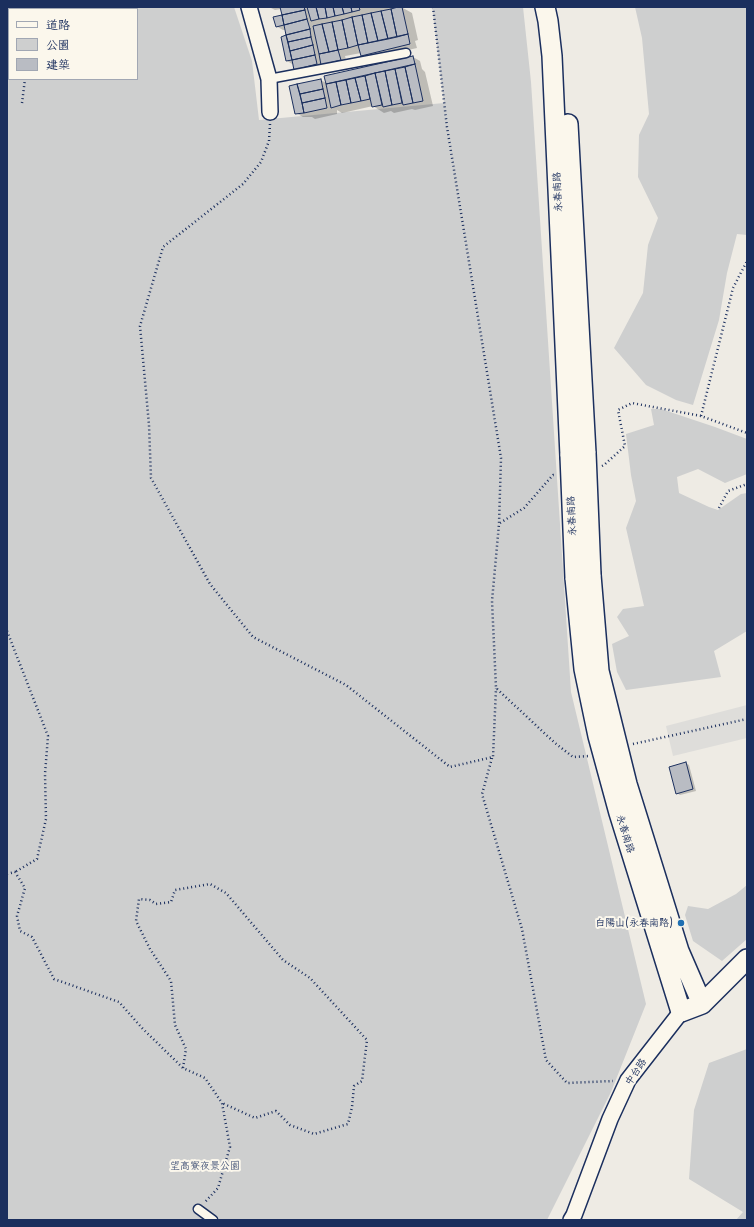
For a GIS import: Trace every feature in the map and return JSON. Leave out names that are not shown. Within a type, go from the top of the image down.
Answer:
[{"type":"street","points":[[248,7],[269,79],[270,112]]},
{"type":"street","name":"永春南路","points":[[553,14],[572,183],[584,459],[584,669],[598,736],[619,813],[681,1012]]},
{"type":"street","name":"永春南路","points":[[583,576],[599,671],[627,784],[679,951],[702,1004]]},
{"type":"street","points":[[681,1012],[702,1004],[747,959]]},
{"type":"street","name":"中台路","points":[[571,1220],[610,1119],[628,1080],[681,1012]]},
{"type":"lane","points":[[269,79],[406,53]]},
{"type":"lane","points":[[198,1209],[213,1220]]},
{"type":"path","points":[[433,7],[447,127],[501,458],[499,524],[492,601],[496,688],[493,757],[482,794],[522,929],[546,1060],[567,1083],[628,1080]]},
{"type":"path","points":[[22,102],[25,80]]},
{"type":"path","points":[[270,112],[269,141],[261,162],[243,184],[163,247],[140,326],[149,425],[151,478],[210,584],[253,637],[346,685],[450,767],[493,757]]},
{"type":"path","points":[[701,416],[733,288],[747,261]]},
{"type":"path","points":[[584,459],[604,465],[625,446],[618,410],[632,403],[701,416],[747,433]]},
{"type":"path","points":[[499,524],[524,508],[553,475],[561,474]]},
{"type":"path","points":[[719,508],[728,491],[747,484]]},
{"type":"path","points":[[7,631],[48,736],[45,774],[46,819],[37,859],[15,872],[7,874]]},
{"type":"path","points":[[496,688],[555,743],[573,757],[590,756]]},
{"type":"path","points":[[632,744],[747,719]]},
{"type":"path","points":[[15,872],[25,888],[17,916],[20,931],[32,936],[54,979],[119,1002],[142,1028],[184,1068],[205,1078],[222,1104],[230,1147],[218,1188],[198,1209]]},
{"type":"path","points":[[184,1068],[186,1049],[174,1025],[171,981],[150,949],[136,921],[139,899],[150,900],[156,904],[171,902],[176,890],[210,884],[226,893],[283,960],[310,978],[367,1040],[362,1081],[354,1086],[352,1107],[348,1124],[314,1134],[290,1124],[276,1111],[255,1118],[222,1104]]},
{"type":"shaded area","points":[[747,705],[747,738],[673,756],[666,726]]},
{"type":"green space","name":"望高寮夜景公園","points":[[7,7],[234,7],[252,61],[259,120],[444,103],[432,7],[523,7],[531,82],[571,692],[646,1004],[611,1092],[547,1220],[7,1220]]},
{"type":"green space","points":[[635,7],[747,7],[747,235],[737,234],[727,273],[719,320],[693,405],[676,400],[646,385],[614,348],[643,293],[648,245],[658,218],[638,177],[639,135],[649,114],[642,38]]},
{"type":"green space","points":[[651,409],[661,409],[747,439],[747,474],[725,483],[698,469],[677,477],[679,493],[718,510],[741,494],[747,493],[747,631],[714,651],[721,677],[626,690],[617,672],[612,644],[629,636],[617,617],[623,609],[644,606],[626,528],[636,501],[626,434],[654,425]]},
{"type":"green space","points":[[747,885],[747,939],[722,961],[693,941],[685,915],[688,906],[708,909],[736,894]]},
{"type":"green space","points":[[747,1049],[747,1220],[736,1220],[743,1212],[689,1179],[694,1110],[709,1063]]},
{"type":"building","points":[[280,7],[304,7],[305,10],[282,15]]},
{"type":"building","points":[[307,7],[316,7],[319,19],[311,21]]},
{"type":"building","points":[[316,7],[325,7],[327,18],[319,19]]},
{"type":"building","points":[[325,7],[333,7],[335,16],[327,18]]},
{"type":"building","points":[[333,7],[342,7],[344,14],[335,16]]},
{"type":"building","points":[[342,7],[351,7],[352,12],[344,14]]},
{"type":"building","points":[[351,7],[359,7],[360,10],[352,12]]},
{"type":"building","points":[[402,7],[408,34],[397,37],[391,9]]},
{"type":"building","points":[[391,9],[397,37],[388,39],[381,11]]},
{"type":"building","points":[[305,10],[307,19],[284,25],[282,15]]},
{"type":"building","points":[[381,11],[388,39],[378,41],[371,13]]},
{"type":"building","points":[[371,13],[378,41],[368,43],[362,15]]},
{"type":"building","points":[[282,15],[284,25],[276,27],[273,17]]},
{"type":"building","points":[[362,15],[368,43],[358,45],[352,17]]},
{"type":"building","points":[[352,17],[358,45],[348,48],[342,20]]},
{"type":"building","points":[[307,19],[310,29],[286,35],[284,25]]},
{"type":"building","points":[[342,20],[348,48],[338,50],[332,22]]},
{"type":"building","points":[[332,22],[338,50],[329,52],[322,24]]},
{"type":"building","points":[[322,24],[329,52],[319,54],[313,26]]},
{"type":"building","points":[[310,29],[311,37],[288,42],[286,35]]},
{"type":"building","points":[[408,34],[410,44],[361,56],[358,45]]},
{"type":"building","points":[[286,35],[292,60],[286,61],[281,37]]},
{"type":"building","points":[[311,37],[313,45],[290,51],[288,42]]},
{"type":"building","points":[[313,45],[315,55],[292,60],[290,51]]},
{"type":"building","points":[[338,50],[341,60],[321,65],[319,54]]},
{"type":"building","points":[[315,55],[317,64],[294,70],[292,60]]},
{"type":"building","points":[[413,56],[415,64],[326,84],[324,76]]},
{"type":"building","points":[[415,64],[423,101],[413,103],[405,67]]},
{"type":"building","points":[[405,67],[413,103],[403,105],[395,69]]},
{"type":"building","points":[[395,69],[402,103],[392,105],[385,71]]},
{"type":"building","points":[[385,71],[392,105],[383,107],[375,73]]},
{"type":"building","points":[[375,73],[382,105],[372,107],[365,76]]},
{"type":"building","points":[[365,76],[370,99],[361,101],[355,78]]},
{"type":"building","points":[[355,78],[361,101],[351,103],[346,80]]},
{"type":"building","points":[[321,79],[323,89],[300,94],[297,84]]},
{"type":"building","points":[[346,80],[351,103],[341,105],[336,82]]},
{"type":"building","points":[[336,82],[341,105],[331,108],[326,84]]},
{"type":"building","points":[[297,84],[304,113],[295,114],[289,86]]},
{"type":"building","points":[[323,89],[325,98],[302,103],[300,94]]},
{"type":"building","points":[[325,98],[327,108],[304,113],[302,103]]},
{"type":"building","points":[[686,762],[693,789],[676,794],[669,767]]},
{"type":"place","name":"白陽山(永春南路)","points":[[681,923]]}]
